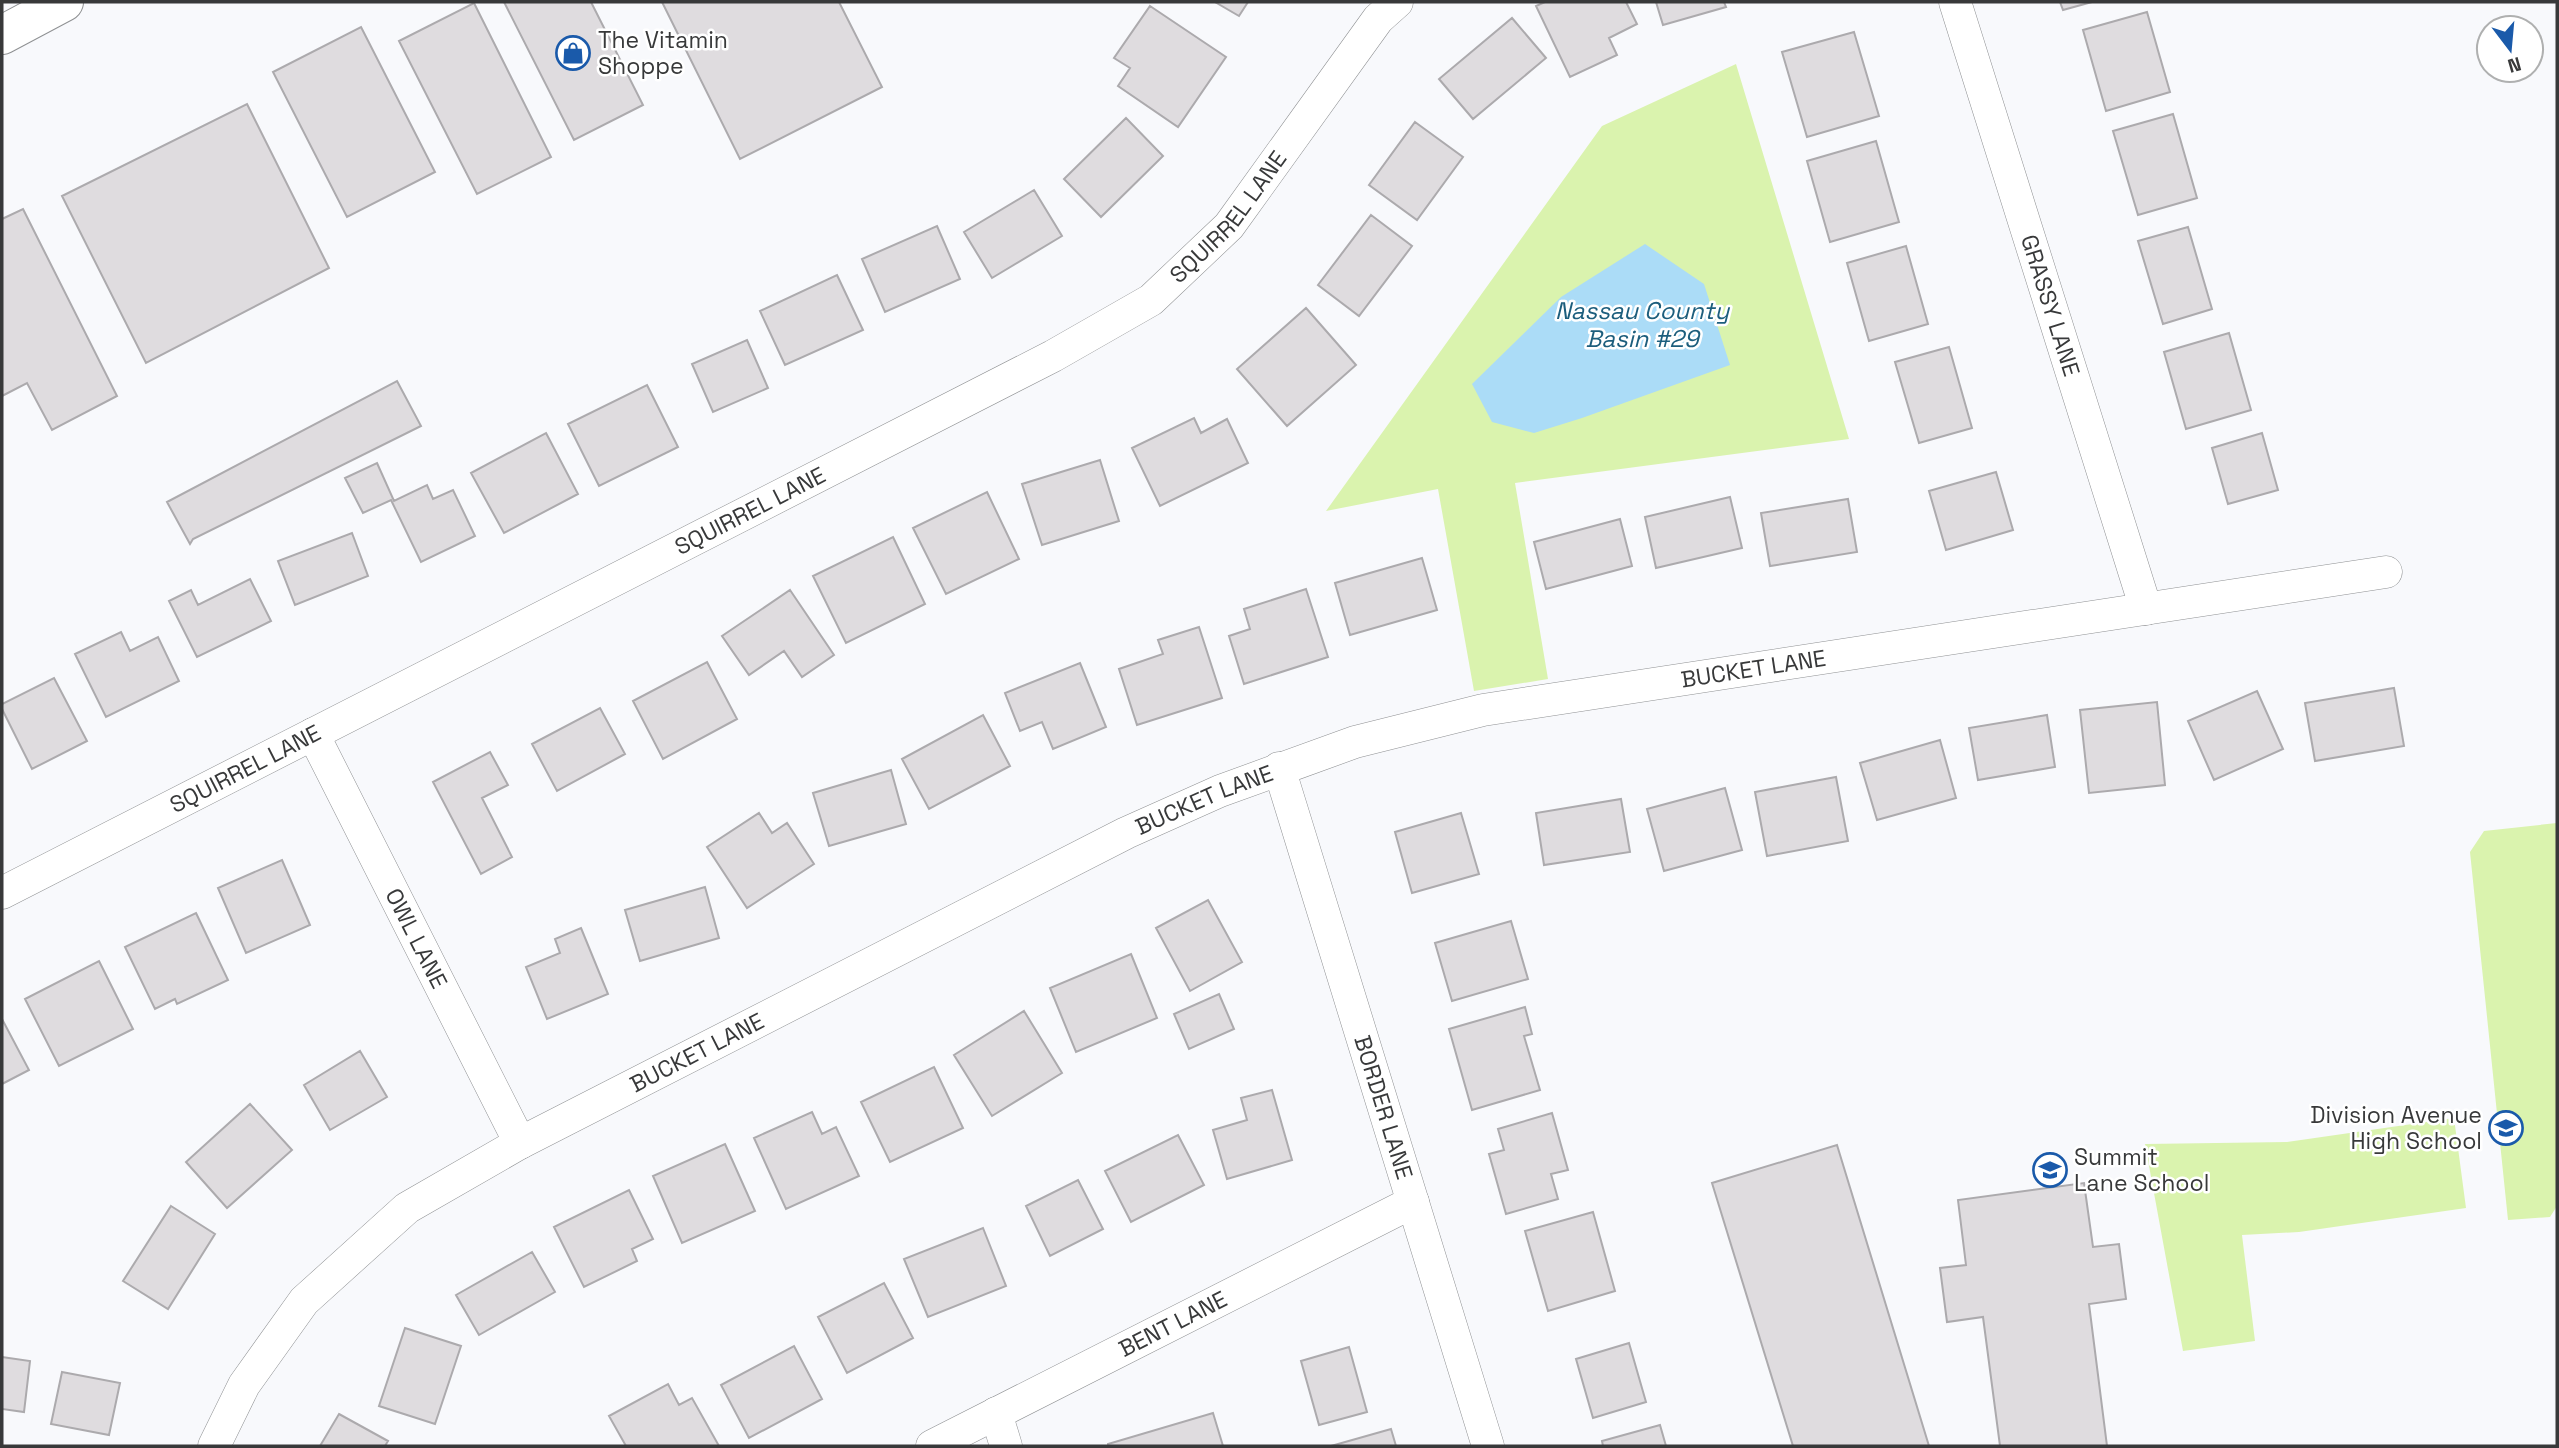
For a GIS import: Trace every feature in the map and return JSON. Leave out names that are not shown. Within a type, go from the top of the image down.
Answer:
[{"type":"main road","points":[[5,25],[64,2]]},
{"type":"street","name":"SQUIRREL LANE","points":[[2,893],[1053,356],[1151,300],[1229,226],[1378,19],[1397,2]]},
{"type":"street","name":"GRASSY LANE","points":[[1955,2],[2146,609]]},
{"type":"street","name":"BUCKET LANE","points":[[214,1446],[244,1385],[304,1301],[407,1208],[520,1143],[1126,833],[1220,791],[1355,742],[1483,710],[2386,572]]},
{"type":"street","name":"OWL LANE","points":[[313,734],[520,1143]]},
{"type":"street","name":"BORDER LANE","points":[[1279,768],[1488,1446]]},
{"type":"street","name":"BENT LANE","points":[[932,1446],[1413,1202]]},
{"type":"street","points":[[996,1413],[1006,1446]]},
{"type":"green space","points":[[1736,64],[1849,439],[1515,483],[1548,679],[1474,691],[1438,489],[1326,511],[1602,126]]},
{"type":"green space","points":[[2557,823],[2557,1206],[2550,1217],[2508,1220],[2470,852],[2484,831]]},
{"type":"green space","points":[[2454,1118],[2466,1208],[2299,1232],[2242,1235],[2255,1341],[2183,1351],[2145,1144],[2287,1142]]},
{"type":"water","name":"Nassau County Basin #29","points":[[1645,244],[1704,284],[1730,365],[1534,433],[1492,422],[1472,384],[1561,297]]},
{"type":"building","name":"The Vitamin Shoppe","points":[[504,2],[591,2],[643,105],[574,140]]},
{"type":"building","points":[[662,2],[839,2],[882,87],[740,159]]},
{"type":"building","points":[[1215,2],[1248,2],[1239,16]]},
{"type":"building","points":[[1545,2],[1626,2],[1637,24],[1609,38],[1617,55],[1570,77],[1536,6]]},
{"type":"building","points":[[1656,2],[1724,2],[1726,7],[1663,25]]},
{"type":"building","points":[[2060,2],[2092,2],[2063,10]]},
{"type":"building","points":[[474,3],[551,157],[477,194],[399,41]]},
{"type":"building","points":[[1150,6],[1226,57],[1178,127],[1118,86],[1130,68],[1114,58]]},
{"type":"building","points":[[2147,12],[2170,92],[2106,111],[2083,30]]},
{"type":"building","points":[[1512,18],[1546,58],[1473,119],[1439,79]]},
{"type":"building","points":[[361,27],[435,172],[347,217],[273,72]]},
{"type":"building","points":[[1854,32],[1879,116],[1807,137],[1782,52]]},
{"type":"building","points":[[247,104],[329,268],[146,363],[62,196]]},
{"type":"building","points":[[2173,114],[2197,198],[2138,215],[2113,131]]},
{"type":"building","points":[[1126,118],[1163,156],[1101,217],[1064,179]]},
{"type":"building","points":[[1415,122],[1463,157],[1417,220],[1369,185]]},
{"type":"building","points":[[1876,141],[1899,222],[1830,242],[1807,161]]},
{"type":"building","points":[[1034,190],[1062,236],[992,278],[964,232]]},
{"type":"building","points":[[23,209],[117,396],[52,430],[27,383],[2,396],[2,219]]},
{"type":"building","points":[[1371,215],[1412,246],[1359,316],[1318,285]]},
{"type":"building","points":[[937,226],[960,279],[885,312],[862,259]]},
{"type":"building","points":[[2188,227],[2212,309],[2163,324],[2138,241]]},
{"type":"building","points":[[1906,246],[1928,324],[1869,341],[1847,263]]},
{"type":"building","points":[[837,275],[863,330],[785,365],[760,311]]},
{"type":"building","points":[[1306,308],[1356,365],[1287,426],[1237,369]]},
{"type":"building","points":[[2229,333],[2251,410],[2186,429],[2164,352]]},
{"type":"building","points":[[747,340],[768,388],[713,412],[692,364]]},
{"type":"building","points":[[1949,347],[1972,428],[1919,443],[1895,362]]},
{"type":"building","points":[[397,381],[421,426],[193,539],[190,544],[167,502]]},
{"type":"building","points":[[647,385],[678,447],[599,486],[568,424]]},
{"type":"building","points":[[1194,418],[1201,433],[1227,419],[1248,463],[1160,506],[1132,448]]},
{"type":"building","points":[[546,433],[578,494],[504,533],[471,473]]},
{"type":"building","points":[[2262,433],[2278,490],[2228,504],[2212,448]]},
{"type":"building","points":[[1100,460],[1119,521],[1042,545],[1022,484]]},
{"type":"building","points":[[377,463],[394,501],[427,485],[433,499],[453,490],[475,536],[421,562],[391,500],[363,513],[345,478]]},
{"type":"building","points":[[1996,472],[2013,530],[1946,550],[1929,491]]},
{"type":"building","points":[[987,492],[1019,559],[946,594],[913,528]]},
{"type":"building","points":[[1730,497],[1742,548],[1656,568],[1645,517]]},
{"type":"building","points":[[1848,499],[1857,552],[1770,566],[1761,513]]},
{"type":"building","points":[[1620,519],[1632,566],[1546,589],[1534,542]]},
{"type":"building","points":[[352,533],[368,576],[295,605],[278,561]]},
{"type":"building","points":[[893,537],[925,604],[846,643],[813,576]]},
{"type":"building","points":[[1422,558],[1437,610],[1350,635],[1335,583]]},
{"type":"building","points":[[250,579],[271,621],[197,657],[169,601],[191,590],[198,605]]},
{"type":"building","points":[[1306,589],[1328,657],[1244,684],[1229,636],[1250,629],[1244,609]]},
{"type":"building","points":[[790,590],[834,655],[802,677],[784,651],[749,675],[722,636]]},
{"type":"building","points":[[1199,627],[1222,698],[1137,725],[1119,669],[1163,654],[1158,640]]},
{"type":"building","points":[[121,632],[130,651],[158,637],[179,681],[106,717],[75,654]]},
{"type":"building","points":[[707,662],[737,719],[663,759],[633,701]]},
{"type":"building","points":[[1080,663],[1106,727],[1053,749],[1042,722],[1020,731],[1005,693]]},
{"type":"building","points":[[54,678],[87,741],[32,769],[2,704]]},
{"type":"building","points":[[2394,688],[2404,746],[2315,761],[2305,703]]},
{"type":"building","points":[[2257,691],[2283,749],[2214,780],[2188,721]]},
{"type":"building","points":[[2157,702],[2165,785],[2089,793],[2080,710]]},
{"type":"building","points":[[600,708],[625,754],[557,791],[532,744]]},
{"type":"building","points":[[983,715],[1010,766],[929,809],[902,759]]},
{"type":"building","points":[[2047,715],[2055,767],[1978,780],[1969,728]]},
{"type":"building","points":[[1940,740],[1956,798],[1877,820],[1860,763]]},
{"type":"building","points":[[490,752],[508,785],[482,798],[512,857],[481,874],[433,782]]},
{"type":"building","points":[[891,770],[906,824],[829,846],[813,793]]},
{"type":"building","points":[[1836,777],[1848,841],[1767,856],[1755,792]]},
{"type":"building","points":[[1725,788],[1742,850],[1664,871],[1647,809]]},
{"type":"building","points":[[1621,799],[1630,852],[1544,865],[1536,813]]},
{"type":"building","points":[[759,813],[772,833],[787,823],[814,864],[747,908],[707,847]]},
{"type":"building","points":[[1461,813],[1479,874],[1412,893],[1395,832]]},
{"type":"building","points":[[282,860],[310,925],[246,953],[218,888]]},
{"type":"building","points":[[705,887],[719,938],[640,961],[625,910]]},
{"type":"building","points":[[1208,900],[1242,962],[1190,991],[1156,928]]},
{"type":"building","points":[[196,913],[228,980],[177,1004],[175,999],[155,1009],[125,947]]},
{"type":"building","points":[[1511,921],[1528,979],[1452,1001],[1435,943]]},
{"type":"building","points":[[581,928],[608,994],[547,1019],[526,967],[560,953],[555,939]]},
{"type":"building","points":[[1131,954],[1157,1018],[1076,1052],[1050,988]]},
{"type":"building","points":[[99,961],[133,1029],[59,1066],[25,999]]},
{"type":"building","points":[[1219,994],[1234,1029],[1189,1049],[1174,1014]]},
{"type":"building","points":[[1525,1007],[1532,1034],[1524,1036],[1540,1090],[1472,1110],[1449,1029]]},
{"type":"building","points":[[1024,1011],[1062,1073],[992,1116],[954,1055]]},
{"type":"building","points":[[2,1019],[29,1070],[2,1084]]},
{"type":"building","points":[[360,1051],[387,1097],[330,1130],[304,1085]]},
{"type":"building","points":[[934,1067],[963,1128],[890,1162],[861,1102]]},
{"type":"building","points":[[1272,1090],[1292,1160],[1227,1179],[1213,1130],[1247,1120],[1241,1098]]},
{"type":"building","points":[[250,1104],[292,1150],[227,1208],[186,1162]]},
{"type":"building","points":[[812,1112],[822,1134],[836,1127],[859,1176],[786,1209],[754,1138]]},
{"type":"building","points":[[1552,1113],[1568,1170],[1551,1174],[1558,1199],[1506,1214],[1489,1154],[1504,1150],[1498,1129]]},
{"type":"building","points":[[1178,1135],[1204,1185],[1131,1222],[1105,1171]]},
{"type":"building","points":[[725,1144],[755,1211],[682,1243],[653,1176]]},
{"type":"building","points":[[1837,1145],[1929,1446],[1793,1446],[1712,1183]]},
{"type":"building","points":[[1078,1180],[1103,1229],[1050,1256],[1026,1206]]},
{"type":"building","name":"Summit Lane School","points":[[2084,1183],[2093,1247],[2119,1244],[2126,1299],[2089,1304],[2107,1446],[2000,1446],[1983,1317],[1947,1322],[1940,1268],[1966,1265],[1958,1200]]},
{"type":"building","points":[[629,1190],[653,1239],[632,1249],[637,1261],[584,1287],[554,1227]]},
{"type":"building","points":[[171,1206],[215,1234],[168,1309],[123,1281]]},
{"type":"building","points":[[1593,1212],[1615,1291],[1548,1311],[1525,1231]]},
{"type":"building","points":[[983,1228],[1006,1286],[928,1317],[904,1259]]},
{"type":"building","points":[[532,1252],[555,1292],[479,1335],[456,1295]]},
{"type":"building","points":[[884,1283],[913,1338],[847,1373],[818,1317]]},
{"type":"building","points":[[405,1328],[461,1346],[435,1424],[379,1406]]},
{"type":"building","points":[[1629,1343],[1646,1402],[1593,1418],[1576,1359]]},
{"type":"building","points":[[794,1346],[822,1399],[749,1438],[721,1385]]},
{"type":"building","points":[[1349,1347],[1367,1412],[1319,1425],[1301,1361]]},
{"type":"building","points":[[2,1357],[30,1361],[24,1412],[2,1409]]},
{"type":"building","points":[[62,1372],[120,1383],[109,1435],[51,1424]]},
{"type":"building","points":[[668,1384],[679,1405],[692,1398],[719,1446],[626,1446],[609,1416]]},
{"type":"building","points":[[1213,1413],[1223,1446],[1108,1446],[1108,1444]]},
{"type":"building","points":[[339,1414],[388,1441],[385,1446],[320,1446]]},
{"type":"building","points":[[1660,1425],[1666,1446],[1603,1446],[1602,1441]]},
{"type":"building","points":[[1391,1429],[1396,1446],[1331,1446]]},
{"type":"place","name":"The Vitamin Shoppe","points":[[573,53]]},
{"type":"place","name":"Division Avenue High School","points":[[2506,1128]]},
{"type":"place","name":"Summit Lane School","points":[[2050,1170]]}]
